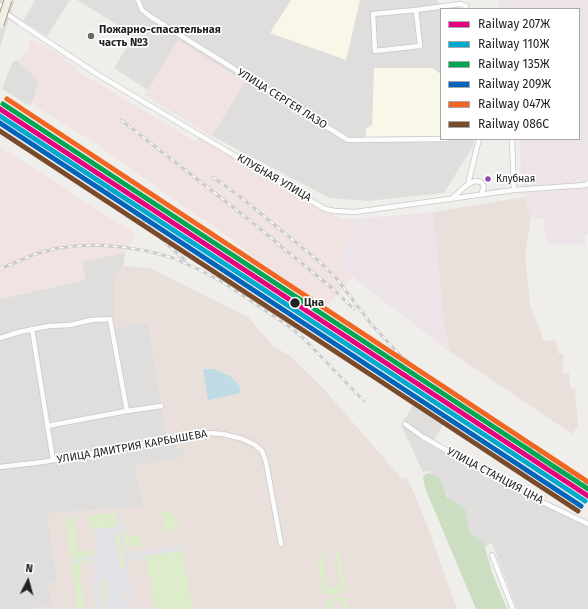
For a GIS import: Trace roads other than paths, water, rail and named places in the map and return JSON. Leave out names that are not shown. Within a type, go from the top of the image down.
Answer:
[{"type":"main road","points":[[0,25],[8,0]]},
{"type":"street","name":"УЛИЦА СЕРГЕЯ ЛАЗО","points":[[138,0],[142,10],[151,17],[348,140],[440,139]]},
{"type":"street","points":[[416,10],[420,46],[375,51],[373,14],[460,4],[466,6],[466,8]]},
{"type":"street","name":"КЛУБНАЯ УЛИЦА","points":[[0,5],[2,10],[20,23],[97,74],[186,128],[335,212],[355,212],[514,190],[588,184]]},
{"type":"street","points":[[468,184],[479,140]]},
{"type":"street","points":[[512,140],[514,190]]},
{"type":"street","points":[[450,199],[468,184],[475,181],[481,182],[484,186],[481,195]]},
{"type":"street","points":[[0,338],[32,329],[70,325],[91,320],[110,319],[127,411]]},
{"type":"street","points":[[32,329],[53,460]]},
{"type":"street","points":[[48,426],[161,406]]},
{"type":"street","name":"УЛИЦА СТАНЦИЯ ЦНА","points":[[404,424],[423,437],[511,487],[588,524]]},
{"type":"street","name":"УЛИЦА ДМИТРИЯ КАРБЫШЕВА","points":[[0,467],[53,460],[208,433],[223,434],[243,439],[255,445],[262,452],[266,462],[281,544]]},
{"type":"street","points":[[492,555],[513,609]]},
{"type":"water","points":[[203,369],[213,369],[230,376],[239,385],[241,393],[208,400]]},
{"type":"railway","points":[[121,120],[243,215],[333,289],[354,309]]},
{"type":"railway","points":[[213,177],[238,195],[320,262],[337,279],[372,325],[400,355],[419,371],[503,425],[540,454]]},
{"type":"railway","points":[[97,182],[139,217],[185,260]]},
{"type":"railway","points":[[0,269],[35,254],[58,248],[76,246],[96,245],[122,247],[148,251],[173,258],[224,283],[290,327],[304,339],[364,401]]},
{"type":"railway","points":[[537,447],[588,486]]},
{"type":"railway","points":[[532,454],[564,475]]},
{"type":"rail line","name":"047Ж","points":[[7,99],[588,482]]},
{"type":"rail line","name":"135Ж","points":[[3,104],[588,489]]},
{"type":"rail line","name":"207Ж","points":[[0,109],[588,496]]},
{"type":"rail line","name":"110Ж","points":[[0,116],[585,501]]},
{"type":"rail line","name":"209Ж","points":[[0,123],[581,506]]},
{"type":"rail line","name":"086С","points":[[0,131],[578,511]]},
{"type":"place","name":"Пожарно-спасательная часть №3","points":[[91,36]]},
{"type":"place","name":"Клубная","points":[[488,179]]},
{"type":"place","name":"Цна","points":[[295,303]]}]
